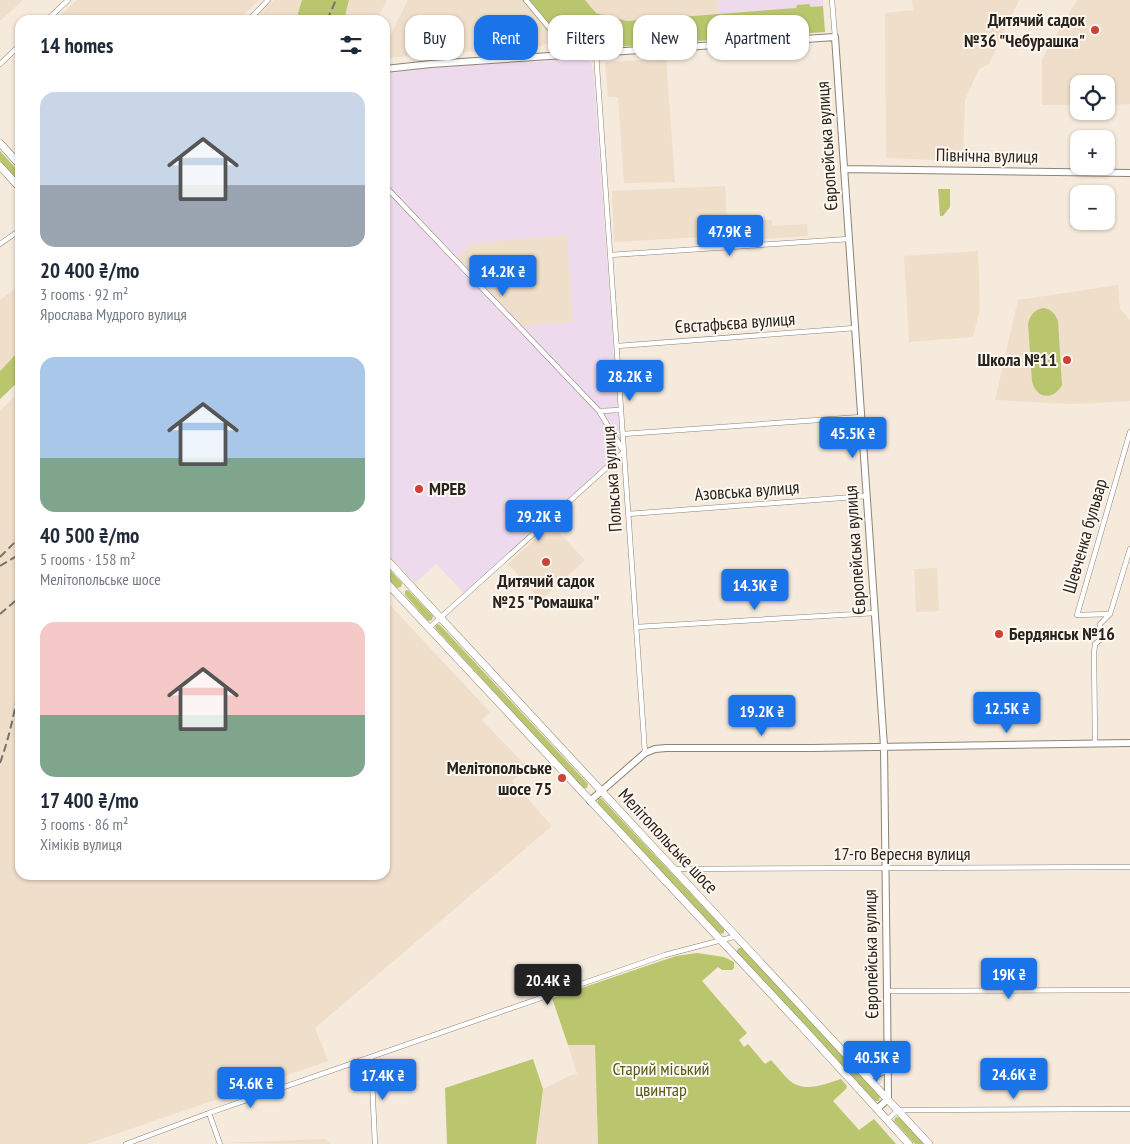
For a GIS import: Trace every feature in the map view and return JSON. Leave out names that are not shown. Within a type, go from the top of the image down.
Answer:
[{"type":"main road","points":[[0,143],[15,160]]},
{"type":"main road","points":[[0,166],[15,182]]},
{"type":"main road","name":"Мелітопольське шосе","points":[[390,563],[929,1144]]},
{"type":"main road","name":"Мелітопольське шосе","points":[[390,586],[909,1144]]},
{"type":"street","points":[[52,15],[68,0]]},
{"type":"street","points":[[254,15],[268,0]]},
{"type":"street","points":[[526,0],[548,26]]},
{"type":"street","name":"Європейська вулиця","points":[[832,0],[884,746],[888,1099]]},
{"type":"street","points":[[623,51],[834,37]]},
{"type":"street","points":[[0,64],[15,50]]},
{"type":"street","points":[[390,68],[548,56]]},
{"type":"street","name":"Польська вулиця","points":[[596,60],[645,753]]},
{"type":"street","name":"Північна вулиця","points":[[844,170],[1130,173]]},
{"type":"street","points":[[390,191],[599,411],[624,452],[429,628]]},
{"type":"street","points":[[0,244],[15,234]]},
{"type":"street","points":[[610,255],[848,239]]},
{"type":"street","name":"Євстафьєва вулиця","points":[[616,346],[855,328]]},
{"type":"street","points":[[599,411],[621,410]]},
{"type":"street","points":[[623,434],[861,417]]},
{"type":"street","name":"Шевченка бульвар","points":[[1110,614],[1077,615],[1130,432]]},
{"type":"street","name":"Азовська вулиця","points":[[628,514],[867,496]]},
{"type":"street","points":[[1095,743],[1095,644],[1100,640],[1100,624],[1110,614],[1130,550]]},
{"type":"street","points":[[636,628],[875,613]]},
{"type":"street","points":[[590,802],[645,753],[666,748],[1130,743]]},
{"type":"street","name":"17-го Вересня вулиця","points":[[673,869],[1130,867]]},
{"type":"street","points":[[126,1144],[208,1113],[666,955],[737,936]]},
{"type":"street","points":[[887,990],[1130,990]]},
{"type":"street","points":[[371,1058],[375,1144]]},
{"type":"street","points":[[865,1075],[879,1074],[888,1066]]},
{"type":"street","points":[[877,1109],[888,1099]]},
{"type":"street","points":[[887,1120],[898,1110],[1130,1109]]},
{"type":"street","points":[[208,1113],[220,1144]]},
{"type":"shaded area","points":[[0,0],[23,0],[0,21]]},
{"type":"shaded area","points":[[77,0],[259,0],[243,15],[60,15]]},
{"type":"shaded area","points":[[274,0],[302,0],[298,15],[259,15]]},
{"type":"shaded area","points":[[349,0],[387,0],[380,15],[345,15]]},
{"type":"shaded area","points":[[408,0],[522,0],[534,15],[474,15],[474,51],[464,52],[464,15],[405,15],[405,56],[390,58],[390,36]]},
{"type":"shaded area","points":[[585,0],[718,0],[719,14],[633,15],[633,21],[627,21],[623,20],[623,15],[596,13]]},
{"type":"shaded area","points":[[718,0],[823,0],[823,6],[811,7],[808,4],[798,5],[796,8],[719,14]]},
{"type":"shaded area","points":[[912,0],[1019,0],[989,64],[979,69],[965,100],[963,161],[886,158],[885,13],[913,10]]},
{"type":"shaded area","name":"Дитячий садок №36 \"Чебурашка\"","points":[[1077,0],[1130,0],[1130,104],[1115,105],[1115,75],[1070,75],[1070,105],[1042,105],[1042,59]]},
{"type":"shaded area","points":[[538,19],[548,32],[548,43],[538,46]]},
{"type":"shaded area","points":[[553,60],[588,60],[593,69],[621,451],[464,593],[436,564],[415,583],[390,556],[390,73],[432,68]]},
{"type":"shaded area","points":[[666,60],[675,182],[624,183],[618,97],[608,97],[605,62]]},
{"type":"shaded area","points":[[725,186],[727,222],[772,220],[772,226],[807,224],[808,236],[729,241],[719,236],[614,242],[612,191]]},
{"type":"shaded area","points":[[567,235],[573,322],[523,326],[458,257],[474,243]]},
{"type":"shaded area","points":[[978,251],[980,309],[973,337],[909,342],[904,256]]},
{"type":"shaded area","name":"Школа №11","points":[[1118,285],[1120,309],[1130,320],[1130,401],[1071,404],[995,400],[1018,300]]},
{"type":"shaded area","points":[[15,289],[15,355],[0,371],[0,300]]},
{"type":"shaded area","points":[[15,396],[15,880],[390,880],[390,605],[490,712],[482,720],[527,767],[512,781],[552,826],[315,1028],[328,1061],[87,1144],[0,1144],[0,411]]},
{"type":"shaded area","name":"Дитячий садок №25 \"Ромашка\"","points":[[551,524],[585,560],[541,600],[508,564]]},
{"type":"shaded area","points":[[937,568],[939,611],[916,612],[914,569]]},
{"type":"shaded area","points":[[568,1045],[595,1045],[598,1144],[536,1144],[543,1089],[571,1075],[577,1074]]},
{"type":"shaded area","points":[[326,1139],[330,1144],[223,1143]]},
{"type":"green space","points":[[302,0],[349,0],[345,15],[298,15]]},
{"type":"green space","points":[[522,0],[585,0],[596,13],[604,15],[548,15],[548,32],[538,19],[538,15],[534,15]]},
{"type":"green space","points":[[809,4],[811,7],[823,6],[825,32],[809,33],[809,15],[707,15],[707,40],[697,41],[697,16],[796,8],[797,5]]},
{"type":"green space","points":[[623,20],[633,21],[633,46],[623,46]]},
{"type":"green space","points":[[0,151],[15,168],[15,177],[0,161]]},
{"type":"green space","points":[[938,189],[950,189],[950,207],[943,216],[940,216]]},
{"type":"green space","points":[[1043,308],[1052,312],[1058,321],[1062,385],[1050,396],[1045,396],[1037,391],[1032,381],[1028,324],[1033,313]]},
{"type":"green space","points":[[15,355],[15,385],[0,399],[0,371]]},
{"type":"green space","points":[[390,570],[402,583],[401,587],[397,588],[390,580]]},
{"type":"green space","points":[[408,590],[433,616],[432,620],[428,621],[405,595],[405,591]]},
{"type":"green space","points":[[437,624],[588,784],[587,788],[583,788],[436,629],[435,626]]},
{"type":"green space","points":[[601,798],[724,929],[724,933],[719,934],[598,803],[598,799]]},
{"type":"green space","points":[[739,948],[742,948],[880,1096],[879,1101],[875,1101],[737,953]]},
{"type":"green space","name":"Старий міський цвинтар","points":[[697,953],[724,957],[734,962],[732,970],[722,970],[718,967],[702,981],[747,1033],[739,1040],[744,1047],[748,1044],[765,1064],[771,1060],[787,1079],[796,1085],[809,1087],[841,1079],[847,1086],[846,1089],[833,1101],[859,1130],[874,1119],[896,1144],[598,1144],[595,1045],[568,1045],[552,998],[676,956]]},
{"type":"green space","points":[[533,1059],[543,1089],[536,1144],[447,1144],[445,1088]]},
{"type":"green space","points":[[896,1117],[900,1118],[924,1144],[915,1144],[895,1122]]},
{"type":"railway","points":[[329,15],[336,0]]},
{"type":"railway","points":[[0,557],[15,542]]},
{"type":"railway","points":[[0,566],[15,557]]},
{"type":"railway","points":[[0,614],[15,601]]},
{"type":"railway","points":[[0,763],[15,708]]},
{"type":"place","name":"Дитячий садок №36 \"Чебурашка\"","points":[[1095,30]]},
{"type":"place","name":"Школа №11","points":[[1067,360]]},
{"type":"place","name":"МРЕВ","points":[[419,489]]},
{"type":"place","name":"Дитячий садок №25 \"Ромашка\"","points":[[546,562]]},
{"type":"place","name":"Бердянськ №16","points":[[999,634]]},
{"type":"place","name":"Мелітопольське шосе 75","points":[[562,778]]}]
